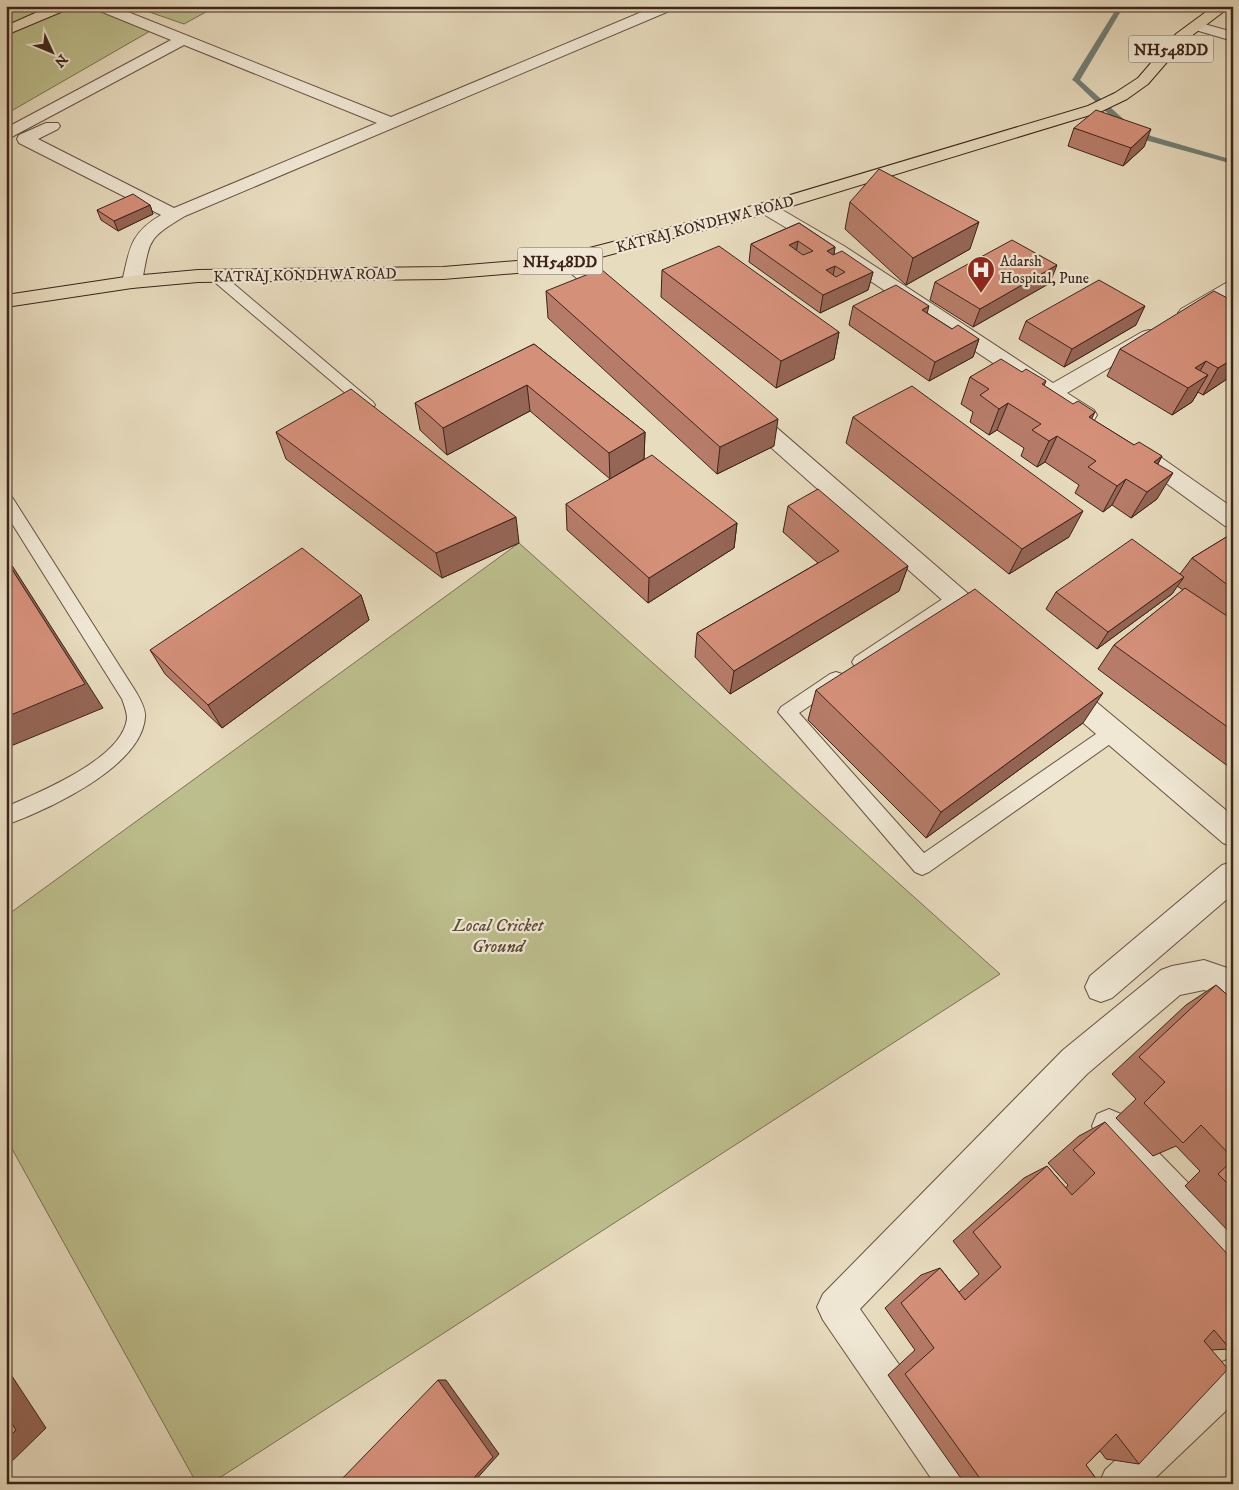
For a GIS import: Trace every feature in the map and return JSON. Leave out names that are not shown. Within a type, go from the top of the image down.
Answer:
[{"type":"highway","points":[[6,31],[62,6]]},
{"type":"highway","name":"NH548DD","points":[[1197,26],[1224,6]]},
{"type":"highway","name":"KATRAJ KONDHWA ROAD","points":[[6,301],[132,282],[216,276],[443,273],[529,266],[567,260],[766,208],[1094,109],[1121,96],[1143,81],[1181,37],[1197,26]]},
{"type":"street","points":[[100,6],[390,122]]},
{"type":"street","points":[[132,282],[140,243],[154,227],[174,215],[221,192],[669,6]]},
{"type":"street","points":[[1197,26],[1233,37]]},
{"type":"street","points":[[6,135],[184,39]]},
{"type":"street","points":[[56,124],[25,139],[174,215]]},
{"type":"street","points":[[766,208],[837,250],[1100,425]]},
{"type":"street","points":[[567,260],[633,316]]},
{"type":"street","points":[[1053,392],[1233,287]]},
{"type":"street","points":[[728,397],[1001,637]]},
{"type":"street","points":[[1123,442],[1233,520]]},
{"type":"street","points":[[1046,675],[1233,834]]},
{"type":"street","points":[[1101,987],[1233,875]]},
{"type":"street","points":[[959,1484],[836,1307],[1075,1062],[1172,981],[1204,975],[1233,986]]},
{"type":"street","points":[[1109,1126],[1233,1256]]},
{"type":"street","points":[[1119,1484],[1233,1377]]},
{"type":"lane","points":[[216,276],[380,415]]},
{"type":"lane","points":[[6,501],[130,697],[136,717],[129,738],[119,753],[96,771],[6,816]]},
{"type":"lane","points":[[956,598],[787,712],[922,866],[1113,732]]},
{"type":"green space","points":[[6,6],[88,6],[152,30],[6,114]]},
{"type":"green space","points":[[132,6],[217,6],[184,24]]},
{"type":"green space","name":"Local Cricket Ground","points":[[519,543],[1000,974],[210,1484],[197,1484],[6,1138],[6,916]]},
{"type":"building","points":[[1096,110],[1151,129],[1131,148],[1074,128]]},
{"type":"building","points":[[879,169],[979,222],[913,258],[850,202]]},
{"type":"building","points":[[133,194],[150,205],[114,221],[97,210]]},
{"type":"building","points":[[799,223],[835,247],[827,251],[833,255],[842,251],[873,272],[823,295],[751,244]],"holes":[[[798,241],[813,251],[803,255],[789,245]],[[835,266],[845,272],[836,277],[826,270]]]},
{"type":"building","points":[[1012,240],[1057,265],[980,309],[935,282]]},
{"type":"building","points":[[719,246],[839,332],[781,361],[662,270]]},
{"type":"building","points":[[601,269],[778,419],[720,447],[546,291]]},
{"type":"building","points":[[1099,280],[1145,306],[1072,349],[1026,321]]},
{"type":"building","points":[[896,285],[929,306],[922,310],[952,329],[958,325],[979,339],[935,362],[853,306]]},
{"type":"building","points":[[1214,291],[1233,301],[1233,359],[1218,368],[1206,361],[1195,368],[1208,375],[1188,388],[1120,349]]},
{"type":"building","points":[[534,344],[645,432],[609,453],[527,385],[443,428],[415,403]]},
{"type":"building","points":[[1001,359],[1022,372],[1026,369],[1046,381],[1042,384],[1073,404],[1078,401],[1095,412],[1089,417],[1134,445],[1139,442],[1162,456],[1154,462],[1173,473],[1147,492],[1126,479],[1117,486],[1088,467],[1096,461],[1057,436],[1049,441],[1032,430],[1041,424],[1008,403],[999,409],[980,395],[989,389],[970,377]]},
{"type":"building","points":[[912,386],[1083,511],[1022,549],[853,417]]},
{"type":"building","points":[[351,389],[516,517],[436,553],[276,432]]},
{"type":"building","points":[[652,455],[737,523],[649,578],[566,504]]},
{"type":"building","points":[[818,489],[908,566],[734,671],[697,633],[839,551],[788,506]]},
{"type":"building","points":[[1233,533],[1233,589],[1192,558]]},
{"type":"building","points":[[1132,539],[1184,577],[1108,632],[1056,592]]},
{"type":"building","points":[[302,548],[361,595],[208,705],[150,650]]},
{"type":"building","points":[[6,560],[85,684],[6,717]]},
{"type":"building","points":[[1185,588],[1233,620],[1233,731],[1114,645]]},
{"type":"building","points":[[975,589],[1103,693],[941,812],[816,690]]},
{"type":"building","points":[[1216,985],[1233,1000],[1233,1158],[1201,1125],[1183,1143],[1144,1103],[1165,1082],[1139,1057]]},
{"type":"building","points":[[1105,1122],[1233,1260],[1233,1346],[1230,1349],[1214,1330],[1204,1341],[1228,1369],[1139,1464],[1116,1434],[1086,1465],[1100,1484],[984,1484],[905,1374],[934,1348],[901,1303],[940,1268],[965,1300],[1001,1267],[973,1232],[1047,1166],[1072,1195],[1095,1173],[1073,1150]]},
{"type":"building","points":[[1233,1160],[1233,1189],[1218,1174]]},
{"type":"building","points":[[438,1380],[493,1457],[468,1484],[337,1484]]},
{"type":"building","points":[[6,1414],[16,1430],[6,1440]]},
{"type":"waterway","points":[[1121,6],[1076,80],[1127,127],[1148,138],[1233,162]]},
{"type":"place","name":"Adarsh Hospital, Pune","points":[[981,294]]}]
